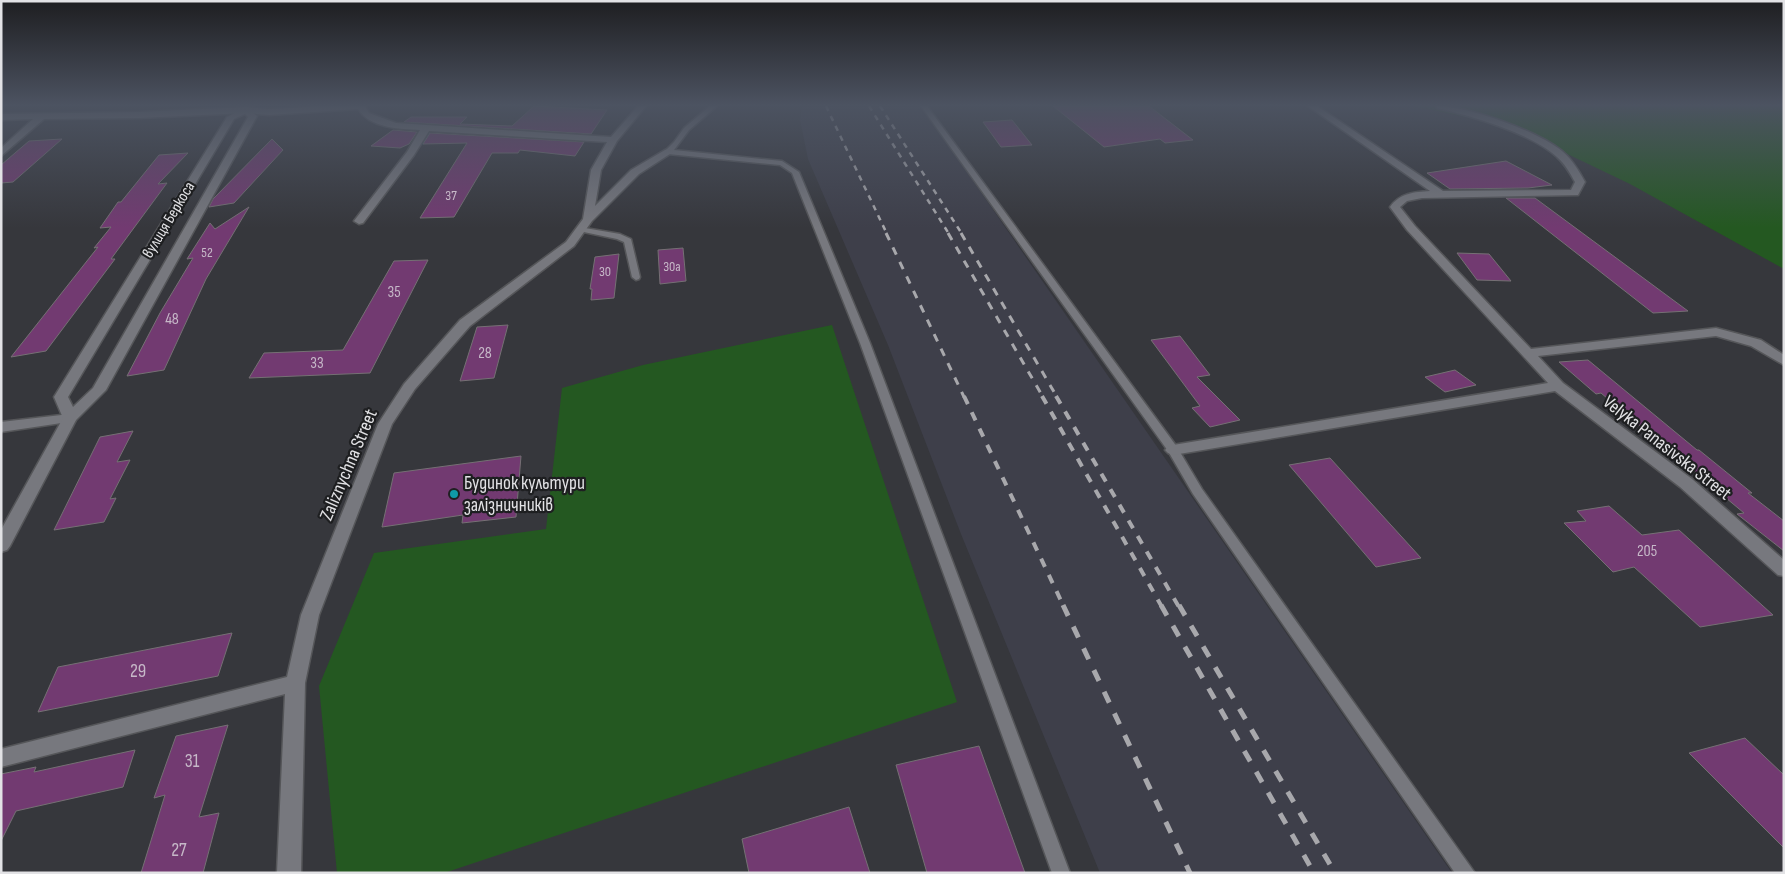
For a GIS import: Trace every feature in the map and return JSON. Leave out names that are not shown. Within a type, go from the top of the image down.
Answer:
[{"type":"street","name":"вулиця Беркоса","points":[[70,418],[61,397],[213,147]]},
{"type":"street","name":"вулиця Беркоса","points":[[1,546],[70,418],[99,390],[236,147]]},
{"type":"street","points":[[359,221],[415,147]]},
{"type":"street","points":[[585,224],[596,170],[609,147]]},
{"type":"street","points":[[1371,147],[1440,194]]},
{"type":"street","name":"Velyka Panasivska Street","points":[[1547,147],[1558,152],[1572,167],[1580,182],[1574,193],[1440,194],[1406,197],[1398,201],[1394,207],[1411,228],[1558,386],[1686,482],[1784,570]]},
{"type":"street","name":"Zaliznychna Street","points":[[289,873],[295,683],[310,615],[385,424],[409,387],[465,323],[570,244],[585,224],[635,172],[668,152]]},
{"type":"street","points":[[1529,354],[1716,332],[1756,342],[1784,361]]},
{"type":"street","points":[[1173,450],[1558,386]]},
{"type":"street","points":[[1,427],[70,418]]},
{"type":"street","points":[[1,758],[295,683]]},
{"type":"lane","points":[[668,152],[673,147]]},
{"type":"lane","points":[[954,147],[1173,450],[1197,492],[1466,873]]},
{"type":"lane","points":[[668,152],[782,163],[795,172],[865,343],[1062,873]]},
{"type":"lane","points":[[585,224],[628,241],[636,277]]},
{"type":"shaded area","points":[[805,147],[949,147],[1452,873],[1100,873],[961,534],[888,345],[808,159]]},
{"type":"green space","points":[[1552,147],[1784,147],[1784,269],[1630,184]]},
{"type":"green space","points":[[832,325],[957,702],[444,873],[337,873],[319,686],[374,553],[546,529],[562,388],[643,365]]},
{"type":"building","points":[[22,147],[53,147],[13,182],[1,183],[1,165]]},
{"type":"building","points":[[264,147],[280,147],[283,150],[234,203],[209,207],[213,199]]},
{"type":"building","points":[[465,147],[581,147],[575,156],[520,150],[518,153],[492,153],[454,217],[420,218]]},
{"type":"building","points":[[188,153],[158,184],[167,183],[111,259],[115,259],[46,351],[11,357],[98,247],[94,248],[111,227],[100,228],[118,202],[121,202],[159,155]]},
{"type":"building","points":[[1506,161],[1552,185],[1528,188],[1450,189],[1427,173]]},
{"type":"building","points":[[1506,198],[1535,198],[1688,311],[1653,313]]},
{"type":"building","points":[[249,207],[206,279],[164,370],[127,376],[160,313],[193,258],[187,259],[210,223],[215,229]]},
{"type":"building","points":[[683,248],[686,281],[660,284],[658,250]]},
{"type":"building","points":[[1457,253],[1489,254],[1511,281],[1477,280]]},
{"type":"building","points":[[619,254],[614,298],[591,300],[592,289],[590,289],[595,257]]},
{"type":"building","points":[[428,260],[370,373],[249,378],[264,353],[343,350],[394,261]]},
{"type":"building","points":[[508,325],[494,378],[460,381],[477,327]]},
{"type":"building","points":[[1180,336],[1210,375],[1197,377],[1240,420],[1210,427],[1192,408],[1200,406],[1151,340]]},
{"type":"building","points":[[1588,360],[1784,521],[1784,551],[1737,514],[1744,513],[1601,393],[1596,394],[1559,362]]},
{"type":"building","points":[[1455,370],[1476,385],[1445,392],[1425,377]]},
{"type":"building","points":[[133,431],[117,462],[130,460],[110,499],[116,498],[104,522],[54,530],[100,437]]},
{"type":"building","name":"Будинок культури залізничників","points":[[521,456],[516,517],[462,523],[463,515],[382,527],[394,473]]},
{"type":"building","points":[[1330,458],[1421,558],[1376,567],[1289,465]]},
{"type":"building","points":[[1609,506],[1642,535],[1679,530],[1773,615],[1700,627],[1634,567],[1613,572],[1564,523],[1586,521],[1577,511]]},
{"type":"building","points":[[232,633],[218,676],[38,712],[58,667]]},
{"type":"building","points":[[228,725],[199,817],[219,813],[203,873],[141,873],[165,795],[154,798],[176,736]]},
{"type":"building","points":[[1745,738],[1784,775],[1784,848],[1689,753]]},
{"type":"building","points":[[979,746],[1025,873],[927,873],[896,765]]},
{"type":"building","points":[[135,750],[123,787],[16,811],[1,841],[1,774],[36,767],[34,772]]},
{"type":"building","points":[[849,807],[870,873],[749,873],[742,839]]},
{"type":"railway","points":[[845,147],[887,234]]},
{"type":"railway","points":[[894,147],[949,234]]},
{"type":"railway","points":[[906,147],[962,234]]},
{"type":"railway","points":[[886,233],[964,397]]},
{"type":"railway","points":[[948,233],[1043,397]]},
{"type":"railway","points":[[961,233],[1057,397]]},
{"type":"railway","points":[[964,396],[1064,607]]},
{"type":"railway","points":[[1042,396],[1162,607]]},
{"type":"railway","points":[[1056,396],[1179,607]]},
{"type":"railway","points":[[1063,605],[1190,873]]},
{"type":"railway","points":[[1161,605],[1314,873]]},
{"type":"railway","points":[[1179,605],[1335,873]]},
{"type":"place","name":"Будинок культури залізничників","points":[[454,494]]}]
